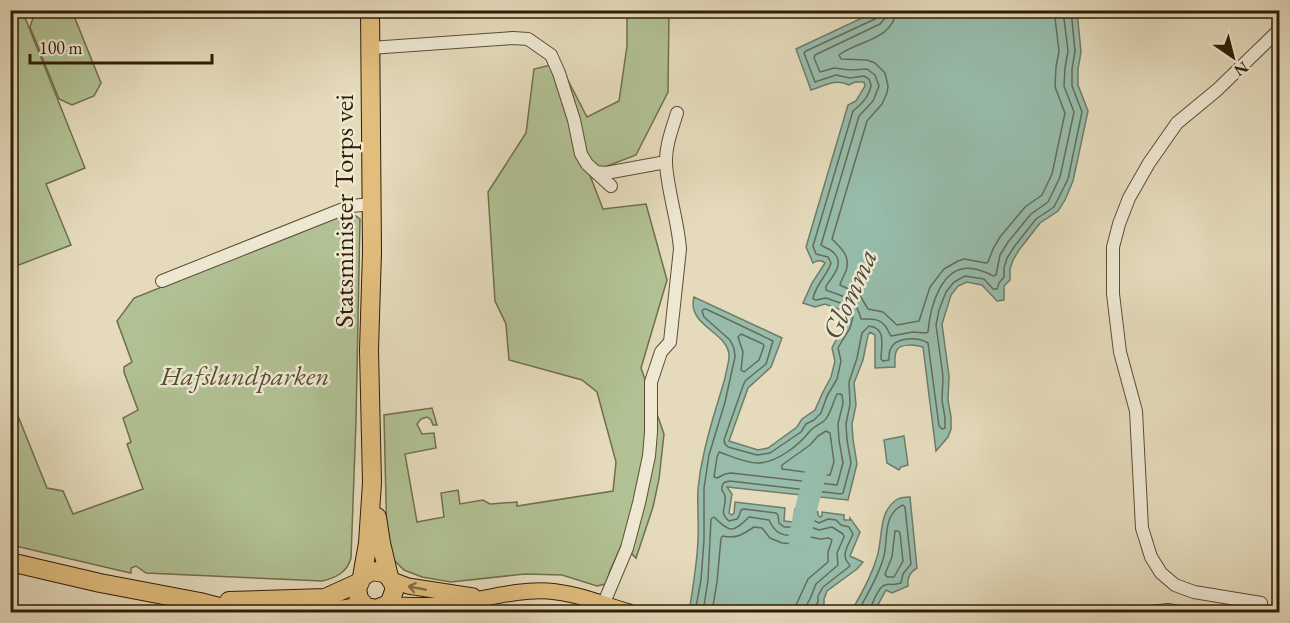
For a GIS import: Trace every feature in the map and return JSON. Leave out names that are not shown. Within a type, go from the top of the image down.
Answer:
[{"type":"highway","name":"Statsminister Torps vei","points":[[360,580],[368,543],[372,483],[369,350],[372,204],[370,10]]},
{"type":"highway","name":"Statsminister Torps vei","points":[[372,483],[381,543],[390,578]]},
{"type":"highway","points":[[10,562],[100,583],[248,612]]},
{"type":"highway","points":[[200,602],[325,598],[360,580],[372,571],[384,573],[390,578],[394,591],[393,597],[379,607],[334,611],[260,612]]},
{"type":"highway","points":[[360,580],[357,589],[359,599],[362,603],[379,607]]},
{"type":"main road","points":[[390,578],[408,586],[485,598]]},
{"type":"main road","points":[[379,607],[435,606],[524,592],[546,591],[573,595],[629,612]]},
{"type":"street","points":[[1261,603],[1194,592],[1175,585],[1161,573],[1151,557],[1142,528],[1136,411],[1120,352],[1113,294],[1113,247],[1129,198],[1149,163],[1177,123],[1217,90],[1280,29]]},
{"type":"street","points":[[370,48],[513,38],[528,39],[550,56],[559,73],[574,120],[581,154],[587,164],[611,186]]},
{"type":"street","points":[[603,604],[627,548],[639,503],[649,456],[651,382],[661,351],[670,342],[680,249],[666,162],[677,113]]},
{"type":"street","points":[[596,172],[606,173],[666,162]]},
{"type":"street","points":[[162,280],[351,206],[372,204]]},
{"type":"street","points":[[1151,612],[1168,610],[1179,612]]},
{"type":"green space","points":[[22,10],[85,168],[46,184],[71,245],[11,268],[10,11]]},
{"type":"green space","points":[[72,11],[101,83],[94,96],[72,105],[59,99],[30,27],[35,12]]},
{"type":"green space","points":[[627,11],[669,11],[668,92],[636,155],[589,173],[603,209],[646,204],[667,280],[641,368],[664,434],[653,507],[636,558],[622,544],[606,584],[597,586],[562,575],[525,574],[451,582],[422,577],[404,570],[393,559],[387,543],[384,415],[432,408],[437,425],[433,425],[427,417],[421,419],[417,424],[422,434],[434,433],[436,448],[405,454],[417,522],[444,517],[441,493],[458,490],[460,504],[483,500],[490,504],[517,502],[517,506],[613,491],[616,462],[597,392],[582,380],[509,360],[506,324],[495,301],[488,192],[526,133],[534,69],[559,63],[587,117],[619,101],[627,46]]},
{"type":"green space","name":"Hafslundparken","points":[[345,214],[353,214],[360,219],[351,558],[347,568],[336,576],[322,581],[146,573],[136,566],[131,568],[131,573],[11,545],[11,419],[18,416],[47,488],[63,491],[73,514],[143,489],[127,444],[131,442],[123,418],[138,410],[124,372],[124,367],[132,362],[117,321],[134,298]]},
{"type":"water","points":[[876,11],[1077,11],[1081,52],[1078,85],[1088,111],[1073,181],[1058,211],[1040,223],[1013,260],[1010,280],[1004,286],[1004,300],[997,301],[982,285],[967,282],[958,286],[951,295],[942,324],[949,376],[948,400],[951,429],[948,437],[936,451],[923,347],[902,346],[896,352],[895,367],[875,368],[875,335],[870,332],[854,383],[856,405],[852,424],[857,464],[848,500],[727,487],[732,494],[729,513],[732,515],[735,502],[785,508],[784,521],[793,522],[795,509],[818,512],[820,517],[822,512],[844,515],[844,520],[850,520],[850,518],[860,532],[850,556],[863,562],[857,569],[827,591],[824,604],[817,612],[689,612],[695,576],[700,471],[729,361],[727,348],[722,341],[696,315],[693,307],[694,297],[782,338],[771,367],[748,388],[729,441],[758,450],[768,448],[797,427],[802,419],[815,410],[831,377],[835,361],[832,348],[844,326],[845,316],[844,311],[825,304],[815,307],[803,303],[825,263],[816,261],[813,263],[806,247],[848,105],[856,101],[865,86],[864,82],[849,85],[835,82],[811,90],[796,49]]},
{"type":"water","points":[[904,436],[908,465],[899,470],[887,463],[884,440]]},
{"type":"water","points":[[910,497],[917,568],[912,571],[908,586],[892,593],[886,590],[874,612],[851,612],[875,564],[886,512],[896,500]]},
{"type":"waterway","name":"Glomma","points":[[799,539],[818,466]]}]
